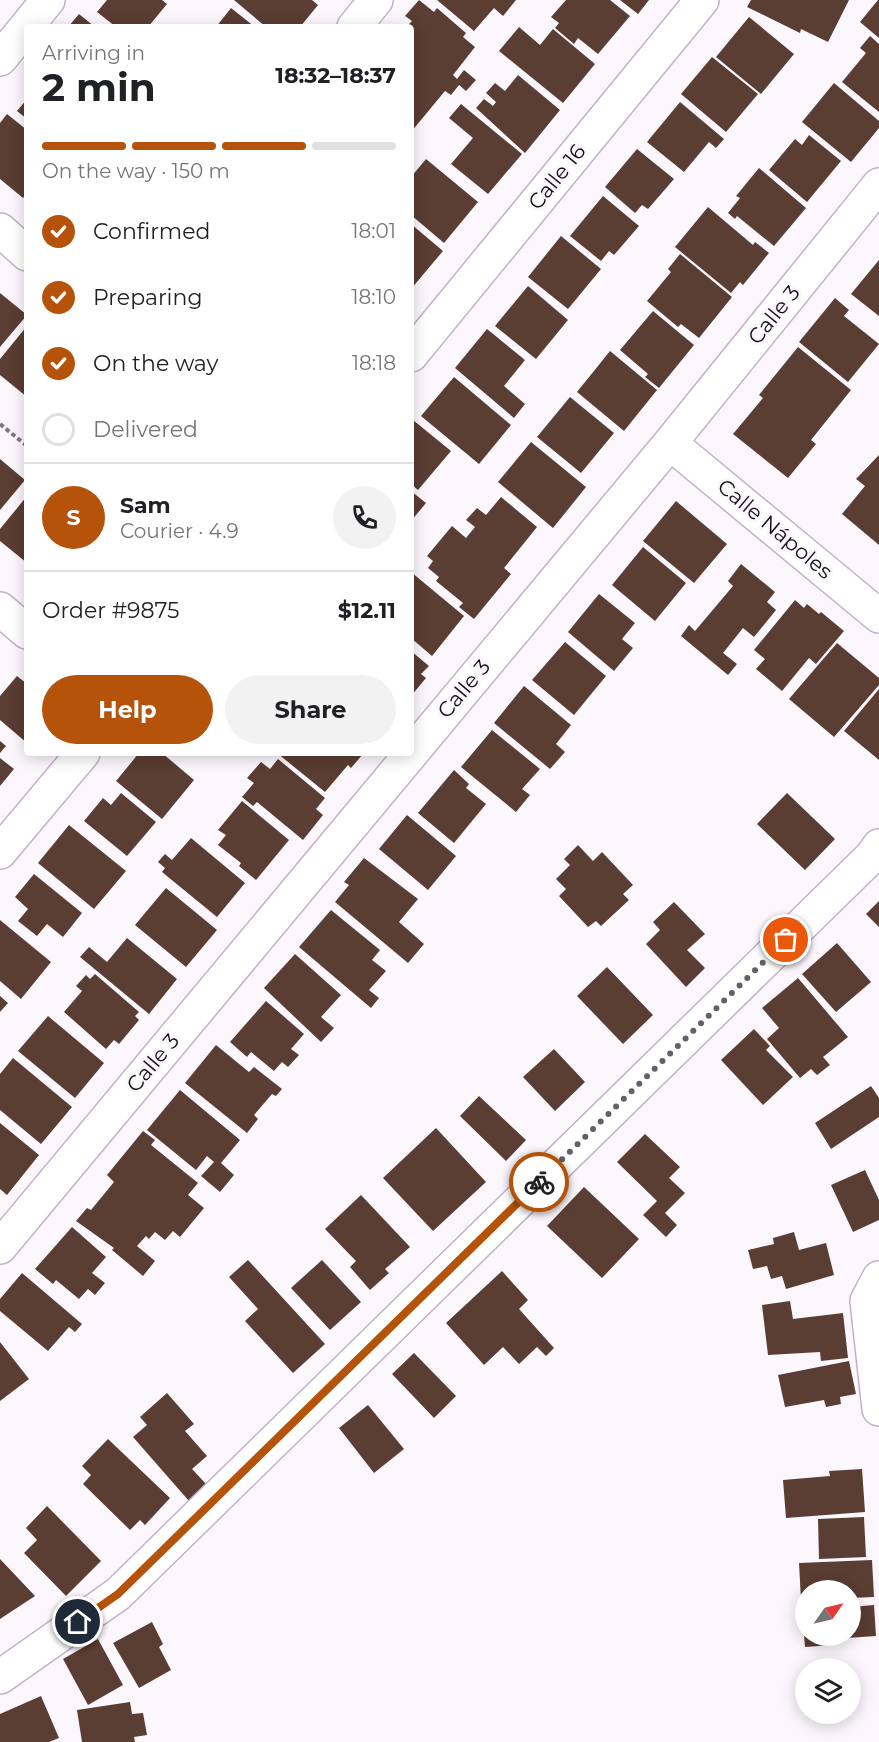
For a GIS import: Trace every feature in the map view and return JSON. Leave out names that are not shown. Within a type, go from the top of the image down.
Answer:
[{"type":"street","points":[[28,24],[48,0]]},
{"type":"street","points":[[356,24],[376,0]]},
{"type":"street","name":"Calle 16","points":[[414,351],[702,0]]},
{"type":"street","points":[[0,59],[24,30]]},
{"type":"street","name":"Calle 3","points":[[414,750],[670,443],[879,185]]},
{"type":"street","points":[[0,230],[24,251]]},
{"type":"street","name":"Calle Nápoles","points":[[670,443],[879,616]]},
{"type":"street","points":[[0,609],[24,629]]},
{"type":"street","points":[[0,852],[80,756]]},
{"type":"street","name":"Calle 3","points":[[0,1246],[409,756]]},
{"type":"street","points":[[0,1677],[118,1594],[872,856],[879,846]]},
{"type":"street","points":[[879,1278],[867,1301],[879,1409]]},
{"type":"path","points":[[0,424],[24,444]]},
{"type":"building","points":[[107,0],[162,0],[167,4],[150,24],[112,24],[97,12]]},
{"type":"building","points":[[234,0],[312,0],[318,5],[302,24],[262,24]]},
{"type":"building","points":[[419,0],[434,12],[437,8],[466,33],[463,37],[475,47],[453,75],[457,79],[464,70],[476,80],[466,91],[459,85],[451,95],[445,91],[414,128],[414,24],[409,24],[412,21],[405,16]]},
{"type":"building","points":[[437,0],[516,0],[503,16],[494,8],[474,31]]},
{"type":"building","points":[[566,0],[610,0],[630,16],[598,54],[578,38],[574,44],[555,28],[559,23],[551,17]]},
{"type":"building","points":[[620,0],[649,0],[638,14]]},
{"type":"building","points":[[751,0],[849,0],[828,42],[801,29],[800,33],[747,7]]},
{"type":"building","points":[[879,0],[879,38],[860,22]]},
{"type":"building","points":[[231,8],[251,24],[218,24]]},
{"type":"building","points":[[79,14],[91,24],[71,24]]},
{"type":"building","points":[[749,17],[794,54],[761,94],[716,57]]},
{"type":"building","points":[[519,27],[540,45],[553,29],[595,64],[563,103],[499,51]]},
{"type":"building","points":[[870,36],[879,44],[879,112],[842,82],[866,53],[860,48]]},
{"type":"building","points":[[712,57],[758,94],[726,132],[681,94]]},
{"type":"building","points":[[518,75],[560,110],[525,153],[476,108],[484,99],[493,106],[496,102],[486,93],[495,83],[505,91]]},
{"type":"building","points":[[834,83],[879,121],[879,128],[851,162],[802,122]]},
{"type":"building","points":[[680,102],[724,139],[716,148],[709,142],[684,172],[647,142]]},
{"type":"building","points":[[24,103],[24,117],[17,111]]},
{"type":"building","points":[[461,104],[522,154],[488,194],[451,164],[473,138],[449,118]]},
{"type":"building","points":[[7,114],[24,128],[23,198],[0,179],[0,123]]},
{"type":"building","points":[[809,135],[841,161],[807,202],[769,170],[795,139],[802,145]]},
{"type":"building","points":[[637,149],[674,179],[648,209],[642,205],[635,213],[605,187]]},
{"type":"building","points":[[426,159],[478,202],[444,243],[414,218],[414,173]]},
{"type":"building","points":[[759,168],[806,208],[774,246],[737,216],[735,219],[728,213],[740,198],[736,196]]},
{"type":"building","points":[[603,196],[639,226],[614,255],[609,251],[601,261],[570,236]]},
{"type":"building","points":[[708,207],[753,245],[755,242],[769,253],[743,285],[740,282],[731,293],[675,247]]},
{"type":"building","points":[[414,227],[443,251],[414,285]]},
{"type":"building","points":[[561,236],[601,269],[568,309],[528,277]]},
{"type":"building","points":[[680,254],[732,297],[699,338],[681,324],[678,327],[647,301],[671,272],[668,269]]},
{"type":"building","points":[[879,260],[879,316],[851,294]]},
{"type":"building","points":[[528,286],[568,320],[536,359],[495,326]]},
{"type":"building","points":[[0,293],[24,313],[24,319],[0,347]]},
{"type":"building","points":[[835,298],[849,310],[844,316],[879,344],[848,382],[799,342]]},
{"type":"building","points":[[653,311],[694,345],[659,388],[645,377],[648,374],[620,350]]},
{"type":"building","points":[[487,329],[525,360],[504,386],[525,404],[514,418],[455,368]]},
{"type":"building","points":[[24,330],[24,395],[0,375],[0,359]]},
{"type":"building","points":[[798,347],[851,390],[811,440],[816,444],[788,478],[733,434],[763,398],[759,395]]},
{"type":"building","points":[[610,351],[657,390],[624,431],[577,392]]},
{"type":"building","points":[[454,377],[511,425],[479,464],[421,416]]},
{"type":"building","points":[[570,397],[614,433],[581,473],[537,437]]},
{"type":"building","points":[[414,421],[451,451],[418,490],[414,487]]},
{"type":"building","points":[[531,442],[586,487],[553,528],[498,482]]},
{"type":"building","points":[[879,455],[879,545],[842,514],[865,486],[856,479]]},
{"type":"building","points":[[0,459],[24,481],[0,510]]},
{"type":"building","points":[[414,493],[426,503],[414,517]]},
{"type":"building","points":[[501,497],[537,527],[504,568],[511,574],[474,619],[459,607],[463,603],[436,581],[439,577],[428,568],[433,561],[427,556],[452,526],[466,538],[475,527],[466,520],[477,508],[486,515]]},
{"type":"building","points":[[24,500],[24,561],[0,541],[0,529]]},
{"type":"building","points":[[676,501],[727,544],[694,583],[643,541]]},
{"type":"building","points":[[643,547],[686,583],[655,621],[612,585]]},
{"type":"building","points":[[741,564],[775,592],[767,602],[776,610],[754,637],[743,628],[723,653],[737,664],[728,675],[681,636],[689,625],[695,631],[733,586],[728,581]]},
{"type":"building","points":[[414,574],[464,616],[432,656],[414,641]]},
{"type":"building","points":[[599,594],[635,623],[622,639],[633,648],[614,671],[568,632]]},
{"type":"building","points":[[795,600],[804,608],[807,604],[819,614],[821,612],[844,631],[816,664],[809,658],[782,691],[756,669],[765,659],[754,650]]},
{"type":"building","points":[[565,642],[606,676],[574,715],[532,680]]},
{"type":"building","points":[[837,643],[879,678],[879,685],[834,737],[789,699]]},
{"type":"building","points":[[414,654],[429,666],[421,674],[426,678],[414,692]]},
{"type":"building","points":[[17,676],[24,682],[24,740],[0,720],[0,696]]},
{"type":"building","points":[[524,686],[571,725],[556,744],[565,752],[550,769],[494,723]]},
{"type":"building","points":[[879,689],[879,760],[844,731]]},
{"type":"building","points":[[492,730],[540,769],[522,789],[530,795],[516,812],[461,767]]},
{"type":"building","points":[[0,741],[6,746],[0,753]]},
{"type":"building","points":[[137,756],[166,756],[194,780],[162,819],[116,781]]},
{"type":"building","points":[[281,756],[361,756],[351,768],[348,765],[325,792]]},
{"type":"building","points":[[0,758],[14,769],[0,786]]},
{"type":"building","points":[[278,759],[325,798],[316,809],[323,815],[303,840],[257,802],[253,806],[242,797],[254,783],[247,778],[261,762],[270,769]]},
{"type":"building","points":[[454,770],[469,784],[466,788],[486,804],[454,843],[418,813]]},
{"type":"building","points":[[121,793],[156,822],[127,856],[84,821],[103,798],[111,805]]},
{"type":"building","points":[[787,793],[835,839],[805,870],[757,824]]},
{"type":"building","points":[[242,801],[289,840],[256,880],[239,866],[241,863],[218,845],[226,835],[218,830]]},
{"type":"building","points":[[407,815],[456,856],[428,890],[379,849]]},
{"type":"building","points":[[69,825],[126,871],[94,909],[38,863]]},
{"type":"building","points":[[191,838],[245,883],[217,917],[162,872],[165,868],[158,862],[165,854],[172,860]]},
{"type":"building","points":[[578,845],[593,861],[602,852],[633,885],[623,894],[629,900],[601,926],[596,921],[588,927],[559,896],[566,889],[556,879],[570,865],[564,859]]},
{"type":"building","points":[[364,858],[418,899],[399,922],[424,944],[408,963],[335,902],[349,885],[344,882]]},
{"type":"building","points":[[34,874],[82,913],[63,937],[47,924],[37,936],[18,921],[28,909],[15,897]]},
{"type":"building","points":[[166,888],[217,930],[186,967],[135,925]]},
{"type":"building","points":[[879,901],[879,927],[866,914]]},
{"type":"building","points":[[674,902],[705,934],[687,950],[705,968],[686,987],[646,944],[660,930],[653,922]]},
{"type":"building","points":[[331,910],[380,950],[372,960],[386,971],[369,990],[379,998],[371,1008],[299,947]]},
{"type":"building","points":[[0,920],[51,962],[21,999],[0,981]]},
{"type":"building","points":[[127,938],[177,979],[149,1014],[80,957],[89,947],[107,962]]},
{"type":"building","points":[[837,943],[871,982],[836,1012],[802,974]]},
{"type":"building","points":[[295,954],[341,995],[321,1017],[334,1028],[321,1042],[264,988]]},
{"type":"building","points":[[607,967],[653,1015],[623,1044],[577,996]]},
{"type":"building","points":[[95,974],[139,1012],[135,1016],[139,1020],[119,1044],[114,1040],[106,1049],[64,1012],[82,991],[76,986],[86,975],[90,979]]},
{"type":"building","points":[[798,978],[848,1037],[823,1057],[830,1065],[817,1075],[811,1069],[800,1078],[767,1039],[779,1028],[762,1008]]},
{"type":"building","points":[[0,996],[8,1003],[0,1012]]},
{"type":"building","points":[[266,1001],[304,1034],[291,1049],[299,1055],[288,1067],[282,1062],[274,1071],[251,1052],[247,1057],[230,1042]]},
{"type":"building","points":[[48,1016],[104,1063],[75,1098],[18,1051]]},
{"type":"building","points":[[754,1029],[770,1046],[766,1050],[793,1077],[763,1105],[721,1060]]},
{"type":"building","points":[[216,1045],[249,1072],[254,1067],[282,1089],[276,1096],[272,1094],[254,1115],[258,1119],[247,1133],[185,1083]]},
{"type":"building","points":[[554,1049],[585,1082],[555,1111],[523,1077]]},
{"type":"building","points":[[13,1058],[72,1107],[41,1144],[0,1110],[0,1074]]},
{"type":"building","points":[[871,1086],[879,1098],[879,1117],[831,1149],[815,1123]]},
{"type":"building","points":[[180,1090],[240,1140],[221,1163],[234,1175],[220,1192],[201,1176],[214,1162],[207,1156],[196,1170],[147,1130]]},
{"type":"building","points":[[479,1096],[526,1140],[506,1161],[460,1116]]},
{"type":"building","points":[[0,1123],[39,1155],[7,1195],[0,1189]]},
{"type":"building","points":[[436,1128],[486,1182],[433,1231],[383,1178]]},
{"type":"building","points":[[143,1131],[155,1140],[151,1145],[198,1183],[188,1195],[204,1208],[180,1237],[173,1231],[165,1240],[155,1232],[149,1239],[146,1236],[137,1246],[155,1261],[143,1276],[112,1250],[114,1248],[76,1221],[87,1208],[91,1210],[114,1182],[107,1175]]},
{"type":"building","points":[[645,1134],[680,1167],[669,1178],[685,1193],[665,1213],[677,1225],[666,1237],[643,1215],[657,1201],[617,1162]]},
{"type":"building","points":[[865,1170],[879,1200],[879,1220],[853,1232],[831,1185]]},
{"type":"building","points":[[584,1187],[639,1239],[602,1278],[547,1226]]},
{"type":"building","points":[[361,1195],[410,1247],[385,1269],[389,1273],[370,1290],[350,1267],[356,1261],[325,1229]]},
{"type":"building","points":[[72,1227],[106,1257],[92,1273],[105,1283],[95,1295],[88,1289],[79,1299],[56,1280],[53,1284],[35,1269]]},
{"type":"building","points":[[794,1232],[799,1250],[826,1243],[834,1275],[786,1289],[782,1276],[771,1279],[767,1266],[753,1269],[748,1250],[774,1244],[773,1238]]},
{"type":"building","points":[[248,1260],[325,1344],[293,1373],[245,1321],[258,1309],[229,1277]]},
{"type":"building","points":[[322,1260],[361,1302],[330,1330],[291,1288]]},
{"type":"building","points":[[502,1271],[528,1300],[519,1309],[554,1348],[546,1356],[537,1347],[519,1364],[503,1347],[484,1365],[446,1323]]},
{"type":"building","points":[[22,1273],[82,1324],[75,1332],[69,1327],[48,1351],[0,1311],[0,1299]]},
{"type":"building","points":[[790,1301],[793,1319],[843,1313],[848,1358],[821,1361],[820,1352],[768,1355],[762,1305]]},
{"type":"building","points":[[0,1342],[29,1379],[0,1401]]},
{"type":"building","points":[[414,1353],[456,1396],[434,1418],[392,1374]]},
{"type":"building","points":[[849,1361],[856,1394],[840,1397],[841,1404],[826,1407],[824,1400],[785,1407],[778,1375]]},
{"type":"building","points":[[167,1393],[194,1424],[185,1431],[207,1456],[192,1469],[207,1485],[189,1501],[133,1437],[147,1425],[140,1417]]},
{"type":"building","points":[[368,1405],[404,1449],[374,1473],[339,1428]]},
{"type":"building","points":[[108,1439],[170,1498],[145,1525],[140,1520],[130,1530],[83,1484],[91,1475],[82,1466]]},
{"type":"building","points":[[862,1469],[865,1512],[786,1518],[783,1480],[830,1476],[829,1471]]},
{"type":"building","points":[[47,1506],[101,1561],[66,1596],[24,1553],[37,1540],[26,1528]]},
{"type":"building","points":[[864,1517],[866,1557],[819,1559],[818,1519]]},
{"type":"building","points":[[0,1559],[35,1596],[0,1619]]},
{"type":"building","points":[[872,1560],[874,1597],[861,1598],[861,1580],[800,1580],[799,1563]]},
{"type":"building","points":[[874,1605],[876,1636],[861,1637],[861,1606]]},
{"type":"building","points":[[152,1622],[163,1644],[159,1647],[171,1670],[139,1688],[113,1643]]},
{"type":"building","points":[[98,1639],[123,1685],[88,1705],[63,1659]]},
{"type":"building","points":[[41,1696],[59,1738],[49,1742],[0,1742],[0,1714]]},
{"type":"building","points":[[130,1702],[132,1714],[143,1713],[147,1735],[134,1737],[135,1742],[82,1742],[77,1710]]},
{"type":"way so far","points":[[539,1182],[786,940]]},
{"type":"route","points":[[78,1622],[118,1594],[539,1182]]}]
